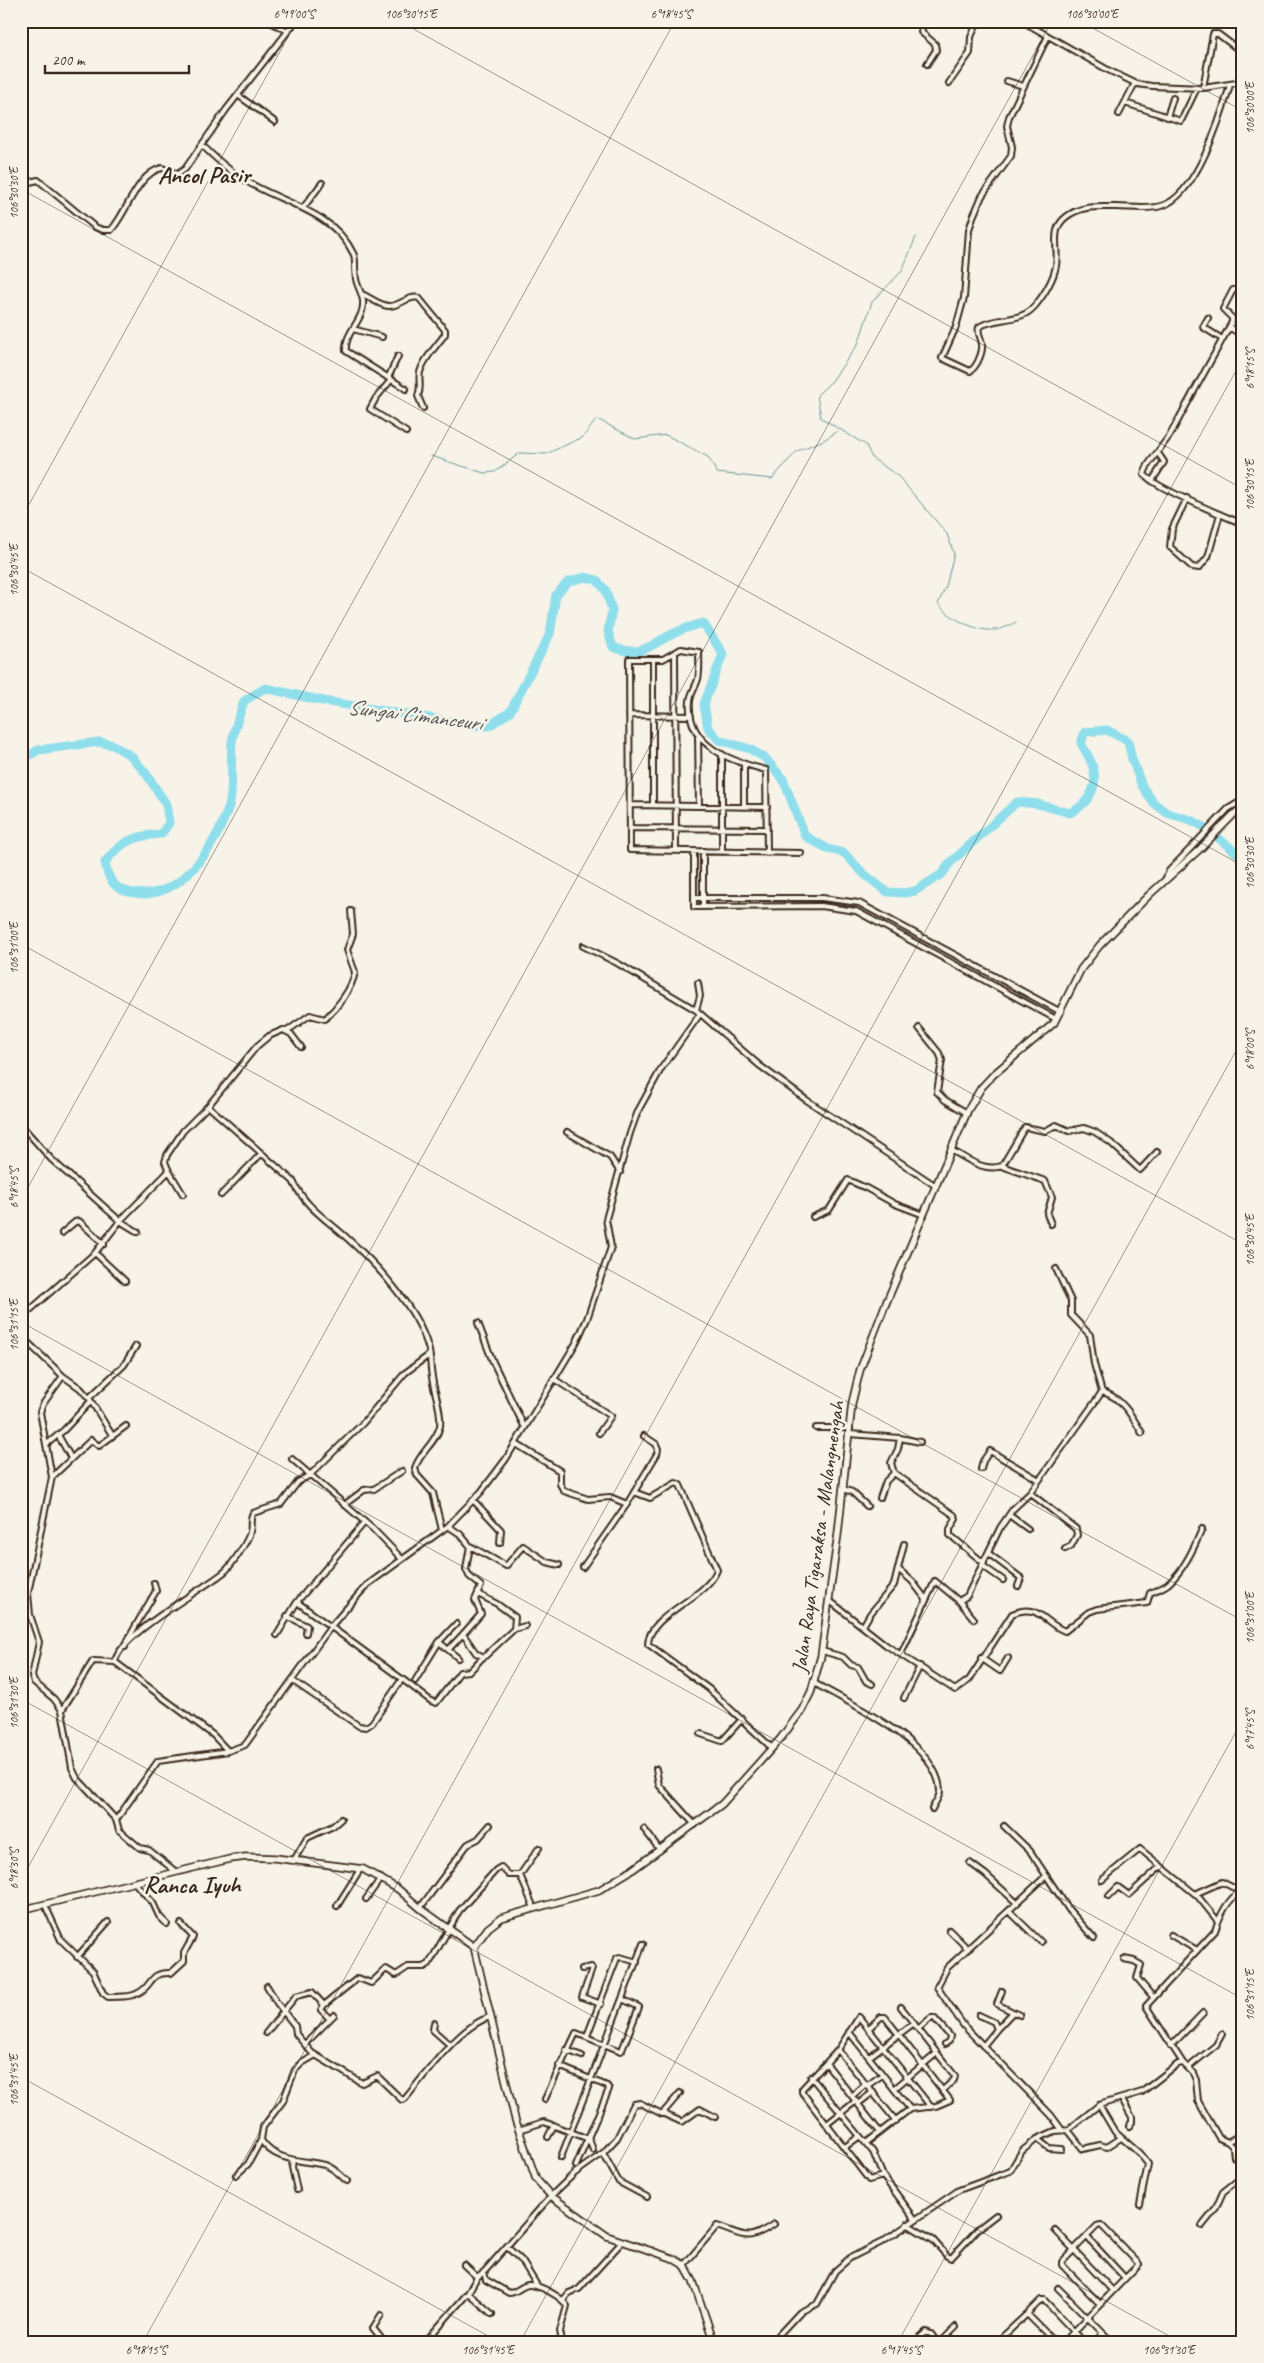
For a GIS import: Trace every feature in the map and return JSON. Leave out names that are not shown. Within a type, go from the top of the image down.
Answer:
[{"type":"main road","name":"Jalan Raya Tigaraksa - Malangnengah","points":[[474,1947],[488,1928],[497,1920],[599,1890],[695,1825],[722,1804],[772,1748],[802,1710],[814,1683],[822,1651],[830,1601],[852,1403],[860,1370],[884,1308],[967,1113],[987,1081],[1056,1019],[1086,962],[1209,835],[1243,808]]},
{"type":"main road","points":[[21,1910],[45,1906],[175,1871],[246,1857],[294,1860],[361,1868],[382,1878],[474,1947],[518,2130],[536,2179],[550,2196],[594,2228],[622,2242],[672,2258],[684,2265],[694,2281],[714,2342]]},
{"type":"street","points":[[268,21],[288,31]]},
{"type":"street","points":[[21,184],[34,180],[41,181],[92,224],[108,230],[117,223],[130,197],[146,178],[159,168],[180,173],[226,110],[239,96],[296,21]]},
{"type":"street","points":[[924,21],[921,32],[935,44],[936,50],[927,64]]},
{"type":"street","points":[[949,83],[970,53],[971,37],[978,21]]},
{"type":"street","points":[[1022,21],[1135,83],[1152,86],[1203,88],[1243,82]]},
{"type":"street","points":[[1239,22],[1243,23]]},
{"type":"street","points":[[1203,88],[1213,34],[1218,34],[1235,47]]},
{"type":"street","points":[[1048,36],[1023,86],[1007,126],[1012,147],[1010,156],[982,196],[969,230],[964,298],[956,327],[942,356],[945,361],[970,371],[976,366],[982,348],[978,331],[979,327],[987,323],[1028,313],[1036,304],[1056,270],[1056,232],[1064,218],[1078,210],[1092,207],[1160,207],[1180,196],[1201,163],[1230,85]]},
{"type":"street","points":[[1007,81],[1023,86]]},
{"type":"street","points":[[1119,114],[1135,83]]},
{"type":"street","points":[[1124,103],[1182,120],[1197,88]]},
{"type":"street","points":[[239,96],[275,122]]},
{"type":"street","points":[[1167,116],[1173,98]]},
{"type":"street","points":[[202,145],[219,163],[248,182],[303,208],[333,227],[344,239],[354,254],[356,282],[362,294],[362,312],[346,344],[348,353],[406,389]]},
{"type":"street","points":[[303,208],[322,184]]},
{"type":"street","points":[[1243,289],[1232,290],[1224,306],[1224,311],[1232,319],[1229,327],[1170,435],[1148,465],[1144,474],[1152,481],[1243,524]]},
{"type":"street","points":[[362,294],[386,306],[393,306],[414,297],[419,298],[445,330],[445,334],[426,360],[420,373],[422,388],[418,395],[423,408]]},
{"type":"street","points":[[1208,318],[1203,327],[1222,339]]},
{"type":"street","points":[[1229,327],[1243,336]]},
{"type":"street","points":[[353,329],[382,337]]},
{"type":"street","points":[[398,356],[390,379],[370,409],[406,432]]},
{"type":"street","points":[[1152,481],[1164,462],[1158,453]]},
{"type":"street","points":[[1187,498],[1172,530],[1170,547],[1192,567],[1199,568],[1208,557],[1220,514]]},
{"type":"street","points":[[767,853],[766,770],[744,764],[722,754],[698,736],[692,726],[692,691],[698,680],[699,652],[681,649],[663,659],[629,659],[630,850],[767,853],[802,853]]},
{"type":"street","points":[[675,652],[676,851]]},
{"type":"street","points":[[653,659],[653,805]]},
{"type":"street","points":[[629,715],[691,716]]},
{"type":"street","points":[[698,736],[699,806]]},
{"type":"street","points":[[722,754],[722,852]]},
{"type":"street","points":[[744,764],[744,807]]},
{"type":"street","points":[[1209,835],[1228,809],[1243,800]]},
{"type":"street","points":[[630,804],[767,807]]},
{"type":"street","points":[[630,828],[767,829]]},
{"type":"street","points":[[694,851],[694,907],[822,906],[856,911],[1056,1019]]},
{"type":"street","points":[[703,851],[703,907]]},
{"type":"street","points":[[694,898],[822,898],[859,903],[1061,1012]]},
{"type":"street","points":[[183,1194],[165,1162],[169,1151],[183,1131],[208,1106],[257,1046],[279,1030],[287,1031],[310,1016],[325,1019],[340,1002],[349,987],[355,972],[347,950],[353,934],[351,911]]},
{"type":"street","points":[[583,946],[617,963],[696,1010],[726,1034],[759,1065],[805,1099],[936,1186]]},
{"type":"street","points":[[696,1010],[700,996],[698,983]]},
{"type":"street","points":[[116,1820],[158,1761],[228,1750],[245,1745],[293,1682],[332,1625],[367,1586],[401,1558],[448,1526],[489,1483],[516,1444],[524,1426],[583,1327],[611,1247],[606,1222],[630,1133],[638,1111],[660,1069],[700,1014]]},
{"type":"street","points":[[919,1028],[942,1060],[937,1092],[945,1100],[967,1113]]},
{"type":"street","points":[[287,1031],[301,1047]]},
{"type":"street","points":[[208,1106],[292,1181],[301,1198],[312,1210],[347,1238],[397,1292],[420,1328],[428,1346],[440,1426],[435,1439],[414,1468],[417,1475],[433,1493],[442,1530]]},
{"type":"street","points":[[21,1125],[39,1146],[120,1221],[138,1232]]},
{"type":"street","points":[[1002,1166],[1019,1134],[1026,1126],[1044,1131],[1055,1125],[1071,1131],[1089,1129],[1111,1143],[1140,1170],[1157,1152]]},
{"type":"street","points":[[567,1132],[610,1158],[620,1172]]},
{"type":"street","points":[[952,1150],[985,1168],[1002,1166],[1028,1176],[1042,1178],[1052,1197],[1047,1214],[1051,1224]]},
{"type":"street","points":[[221,1195],[260,1154]]},
{"type":"street","points":[[21,1318],[95,1253],[104,1244],[120,1221],[169,1171]]},
{"type":"street","points":[[813,1217],[829,1210],[848,1180],[895,1204],[924,1215]]},
{"type":"street","points":[[62,1233],[79,1221],[104,1244]]},
{"type":"street","points":[[95,1253],[125,1281]]},
{"type":"street","points":[[1056,1269],[1071,1301],[1071,1315],[1090,1335],[1094,1364],[1102,1392],[1113,1397],[1127,1409],[1142,1433]]},
{"type":"street","points":[[478,1323],[493,1362],[524,1426]]},
{"type":"street","points":[[21,1336],[63,1376],[80,1388],[90,1400],[112,1435]]},
{"type":"street","points":[[46,1444],[58,1435],[124,1366],[136,1346]]},
{"type":"street","points":[[115,1662],[117,1656],[125,1647],[155,1619],[224,1573],[249,1535],[252,1515],[257,1511],[279,1505],[298,1482],[310,1475],[369,1417],[405,1373],[429,1355]]},
{"type":"street","points":[[63,1376],[41,1408],[52,1477],[28,1593],[30,1615],[39,1642],[32,1676],[34,1682],[54,1699],[62,1710],[73,1773],[116,1820],[119,1830],[140,1848],[149,1850],[175,1871]]},
{"type":"street","points":[[554,1378],[611,1416],[599,1433]]},
{"type":"street","points":[[959,1601],[967,1596],[1000,1528],[1009,1515],[1030,1493],[1102,1392]]},
{"type":"street","points":[[52,1477],[91,1440],[98,1447],[126,1426]]},
{"type":"street","points":[[816,1428],[850,1431],[920,1442]]},
{"type":"street","points":[[58,1435],[71,1458]]},
{"type":"street","points":[[583,1567],[627,1504],[658,1449],[656,1444],[644,1436]]},
{"type":"street","points":[[900,1438],[898,1449],[891,1463],[894,1474],[954,1515],[956,1519],[950,1529],[950,1535],[1003,1580]]},
{"type":"street","points":[[516,1444],[560,1471],[560,1484],[564,1491],[588,1499],[610,1497],[627,1504]]},
{"type":"street","points":[[982,1468],[983,1461],[990,1451],[1039,1480]]},
{"type":"street","points":[[292,1459],[365,1522],[401,1558]]},
{"type":"street","points":[[344,1505],[364,1490],[374,1489],[402,1471]]},
{"type":"street","points":[[880,1498],[886,1481],[894,1474]]},
{"type":"street","points":[[634,1492],[650,1498],[676,1483],[680,1485],[717,1570],[707,1586],[653,1630],[648,1644],[709,1689],[772,1748]]},
{"type":"street","points":[[843,1488],[852,1492],[867,1506]]},
{"type":"street","points":[[1030,1493],[1076,1529],[1076,1538],[1071,1546],[1065,1548]]},
{"type":"street","points":[[473,1500],[501,1530],[500,1543]]},
{"type":"street","points":[[1009,1515],[1028,1529]]},
{"type":"street","points":[[277,1635],[297,1602],[365,1522]]},
{"type":"street","points":[[448,1526],[460,1534],[470,1546],[506,1566],[522,1546],[547,1562],[559,1565]]},
{"type":"street","points":[[830,1601],[901,1654],[955,1690],[969,1680],[981,1658],[1012,1614],[1020,1610],[1036,1611],[1065,1631],[1089,1612],[1096,1609],[1147,1602],[1150,1593],[1169,1583],[1180,1570],[1194,1550],[1202,1529]]},
{"type":"street","points":[[864,1626],[870,1614],[892,1588],[904,1544]]},
{"type":"street","points":[[449,1650],[481,1614],[476,1603],[481,1586],[480,1583],[469,1576],[466,1569],[470,1546]]},
{"type":"street","points":[[988,1553],[1021,1578],[1018,1586]]},
{"type":"street","points":[[898,1569],[912,1581],[926,1598]]},
{"type":"street","points":[[901,1654],[935,1581],[959,1601],[974,1619]]},
{"type":"street","points":[[125,1647],[125,1642],[138,1624],[156,1591],[154,1583]]},
{"type":"street","points":[[478,1594],[497,1604],[515,1617],[514,1629]]},
{"type":"street","points":[[297,1602],[332,1625],[436,1703],[460,1672],[470,1671],[483,1657],[490,1654],[514,1629],[525,1626]]},
{"type":"street","points":[[21,1604],[30,1615]]},
{"type":"street","points":[[287,1616],[307,1626],[306,1633]]},
{"type":"street","points":[[414,1681],[439,1642],[456,1624]]},
{"type":"street","points":[[463,1634],[474,1651],[483,1657]]},
{"type":"street","points":[[439,1642],[458,1658]]},
{"type":"street","points":[[822,1651],[842,1657],[858,1667],[866,1681],[872,1684]]},
{"type":"street","points":[[981,1658],[1000,1671],[1008,1658]]},
{"type":"street","points":[[62,1710],[93,1662],[97,1660],[115,1662],[213,1736],[228,1750]]},
{"type":"street","points":[[904,1698],[920,1666]]},
{"type":"street","points":[[293,1682],[363,1727],[372,1723],[402,1678]]},
{"type":"street","points":[[814,1683],[905,1737],[920,1750],[933,1772],[940,1790],[932,1809]]},
{"type":"street","points":[[701,1734],[722,1741],[742,1719]]},
{"type":"street","points":[[656,1769],[658,1786],[695,1825]]},
{"type":"street","points":[[294,1860],[307,1838],[333,1826],[341,1819]]},
{"type":"street","points":[[420,1908],[468,1844],[478,1839],[490,1826]]},
{"type":"street","points":[[1004,1826],[1030,1851],[1069,1910],[1094,1938]]},
{"type":"street","points":[[644,1829],[660,1850]]},
{"type":"street","points":[[520,1875],[539,1848]]},
{"type":"street","points":[[1102,1880],[1140,1849],[1196,1894],[1217,1920]]},
{"type":"street","points":[[970,1863],[1017,1903]]},
{"type":"street","points":[[1109,1896],[1118,1886],[1128,1894],[1161,1866]]},
{"type":"street","points":[[330,2019],[321,2010],[324,2005],[358,1978],[371,1983],[386,1969],[396,1975],[408,1967],[427,1966],[434,1958],[448,1928],[459,1911],[500,1867],[509,1875],[520,1875]]},
{"type":"street","points":[[337,1906],[361,1868]]},
{"type":"street","points":[[520,1875],[534,1908]]},
{"type":"street","points":[[1046,1876],[1010,1912],[947,1968],[937,1987],[964,2026],[1051,2115],[1062,2130]]},
{"type":"street","points":[[366,1900],[382,1878]]},
{"type":"street","points":[[134,1882],[153,1902],[159,1916],[167,1924]]},
{"type":"street","points":[[1196,1894],[1220,1882],[1227,1883],[1241,1890],[1217,1920],[1214,1931],[1153,1997],[1147,2005],[1147,2009],[1183,2063],[1189,2067],[1196,2080],[1200,2107],[1219,2138],[1228,2142],[1243,2157]]},
{"type":"street","points":[[45,1906],[59,1936],[77,1957],[93,1971],[106,1996],[135,1995],[147,1986],[154,1975],[162,1972],[171,1973],[185,1960],[184,1953],[193,1937],[181,1924]]},
{"type":"street","points":[[1010,1912],[1041,1942]]},
{"type":"street","points":[[77,1957],[108,1922]]},
{"type":"street","points":[[949,1930],[968,1949]]},
{"type":"street","points":[[1171,1935],[1197,1950]]},
{"type":"street","points":[[561,2157],[643,1944]]},
{"type":"street","points":[[586,2036],[617,1958],[620,1957],[637,1962]]},
{"type":"street","points":[[1124,1959],[1141,1965],[1137,1978],[1153,1997]]},
{"type":"street","points":[[582,1969],[591,1967],[592,1969],[582,1997],[600,2004]]},
{"type":"street","points":[[267,1986],[314,2056],[362,2084],[377,2076],[403,2100],[450,2045],[478,2021],[492,2017]]},
{"type":"street","points":[[1002,1991],[997,2004],[1020,2015]]},
{"type":"street","points":[[266,2033],[296,1996],[310,1992],[315,1994],[324,2005]]},
{"type":"street","points":[[545,2099],[575,2033],[622,2050],[639,2006],[622,1999]]},
{"type":"street","points":[[901,2007],[955,2076],[954,2080],[943,2090]]},
{"type":"street","points":[[983,2046],[1013,2012]]},
{"type":"street","points":[[1171,2046],[1203,2013]]},
{"type":"street","points":[[305,2044],[334,2014]]},
{"type":"street","points":[[979,2015],[994,2022],[998,2029]]},
{"type":"street","points":[[866,2143],[879,2131],[896,2121],[910,2109],[931,2107],[950,2101],[884,2016],[869,2028]]},
{"type":"street","points":[[884,2177],[869,2180],[801,2091],[811,2077],[838,2050],[859,2017],[931,2107]]},
{"type":"street","points":[[918,2030],[931,2018],[934,2018],[950,2036],[949,2041],[945,2044]]},
{"type":"street","points":[[434,2023],[434,2030],[450,2045]]},
{"type":"street","points":[[868,2057],[914,2023]]},
{"type":"street","points":[[849,2032],[910,2109]]},
{"type":"street","points":[[1189,2067],[1216,2045],[1222,2034]]},
{"type":"street","points":[[566,2050],[582,2056]]},
{"type":"street","points":[[838,2050],[896,2121]]},
{"type":"street","points":[[894,2089],[937,2053]]},
{"type":"street","points":[[236,2176],[250,2162],[261,2140],[263,2127],[283,2101],[296,2070],[302,2063],[314,2056]]},
{"type":"street","points":[[826,2063],[879,2131]]},
{"type":"street","points":[[772,2342],[800,2312],[817,2304],[830,2279],[844,2263],[884,2241],[959,2190],[1010,2171],[1022,2151],[1037,2139],[1055,2131],[1068,2130],[1099,2105],[1142,2092],[1178,2064],[1183,2063]]},
{"type":"street","points":[[559,2066],[607,2086],[609,2089],[576,2166]]},
{"type":"street","points":[[852,2096],[882,2075]]},
{"type":"street","points":[[811,2077],[873,2152],[884,2177],[916,2219]]},
{"type":"street","points":[[827,2124],[873,2092]]},
{"type":"street","points":[[664,2114],[680,2093]]},
{"type":"street","points":[[1122,2099],[1132,2117],[1132,2122],[1129,2126]]},
{"type":"street","points":[[424,2342],[468,2293],[476,2277],[484,2272],[507,2247],[550,2196],[603,2154],[619,2136],[636,2103],[682,2122],[700,2109],[715,2117]]},
{"type":"street","points":[[1099,2105],[1115,2132],[1140,2153],[1148,2164],[1140,2204]]},
{"type":"street","points":[[518,2130],[540,2122],[554,2125],[589,2139],[593,2150]]},
{"type":"street","points":[[548,2136],[554,2125]]},
{"type":"street","points":[[1068,2130],[1083,2149],[1100,2145],[1107,2147],[1121,2138]]},
{"type":"street","points":[[1228,2142],[1243,2133]]},
{"type":"street","points":[[845,2147],[860,2136]]},
{"type":"street","points":[[1037,2139],[1049,2148],[1061,2149]]},
{"type":"street","points":[[261,2140],[271,2150],[293,2160],[324,2164],[347,2181]]},
{"type":"street","points":[[1233,2148],[1234,2157],[1243,2166]]},
{"type":"street","points":[[603,2154],[619,2182],[647,2197]]},
{"type":"street","points":[[293,2160],[292,2167],[297,2190]]},
{"type":"street","points":[[1202,2226],[1215,2210],[1223,2192],[1243,2176]]},
{"type":"street","points":[[907,2224],[933,2240],[951,2258],[978,2229],[996,2215]]},
{"type":"street","points":[[684,2265],[718,2226],[750,2237],[759,2234],[774,2224]]},
{"type":"street","points":[[1064,2342],[1138,2265],[1138,2262],[1101,2226],[1072,2251],[1062,2264],[1100,2304]]},
{"type":"street","points":[[1055,2230],[1072,2251],[1112,2291]]},
{"type":"street","points":[[1087,2237],[1125,2278]]},
{"type":"street","points":[[563,2300],[569,2293],[579,2289],[622,2242]]},
{"type":"street","points":[[507,2247],[523,2262],[538,2287]]},
{"type":"street","points":[[464,2265],[476,2277]]},
{"type":"street","points":[[484,2272],[486,2280],[509,2293],[526,2286],[538,2287],[563,2300],[567,2306],[560,2331],[562,2342]]},
{"type":"street","points":[[1058,2288],[1110,2340]]},
{"type":"street","points":[[468,2293],[492,2314]]},
{"type":"street","points":[[997,2342],[1043,2299],[1084,2342]]},
{"type":"street","points":[[1027,2314],[1055,2342]]},
{"type":"street","points":[[381,2316],[373,2328],[384,2342]]},
{"type":"street","points":[[941,2342],[956,2327]]},
{"type":"street","points":[[916,2342],[926,2332],[931,2334],[937,2342]]},
{"type":"street","points":[[1095,2342],[1103,2333]]},
{"type":"waterway","points":[[916,237],[902,271],[872,302],[858,344],[832,381],[817,395],[821,418],[866,445],[872,458],[898,476],[947,534],[954,554],[946,586],[938,604],[948,614],[963,623],[979,629],[997,630],[1016,622]]},
{"type":"waterway","points":[[431,456],[484,473],[495,472],[520,453],[546,454],[583,437],[597,419],[635,439],[666,435],[708,457],[717,473],[772,479],[797,451],[824,440],[838,431]]},
{"type":"waterway","name":"Sungai Cimanceuri","points":[[21,761],[38,750],[99,742],[113,745],[131,756],[145,772],[166,804],[169,823],[161,834],[135,838],[123,844],[105,862],[106,867],[112,882],[123,890],[147,894],[164,890],[179,881],[192,869],[204,855],[223,822],[229,806],[232,784],[232,742],[244,701],[265,688],[323,701],[472,725],[489,726],[510,712],[550,634],[556,595],[568,582],[585,577],[597,580],[606,591],[612,610],[608,631],[613,647],[624,650],[640,650],[668,636],[703,623],[723,654],[704,704],[708,728],[719,740],[750,749],[765,758],[783,779],[805,836],[828,849],[844,853],[864,874],[887,892],[905,893],[915,891],[942,874],[950,863],[1017,802],[1038,804],[1070,813],[1081,806],[1089,797],[1095,779],[1092,764],[1081,743],[1085,732],[1107,730],[1128,741],[1132,759],[1142,786],[1154,803],[1167,813],[1191,820],[1206,828],[1243,858]]},
{"type":"district","name":"Ancol Pasir","points":[[204,175]]},
{"type":"district","name":"Ranca Iyuh","points":[[192,1885]]}]
